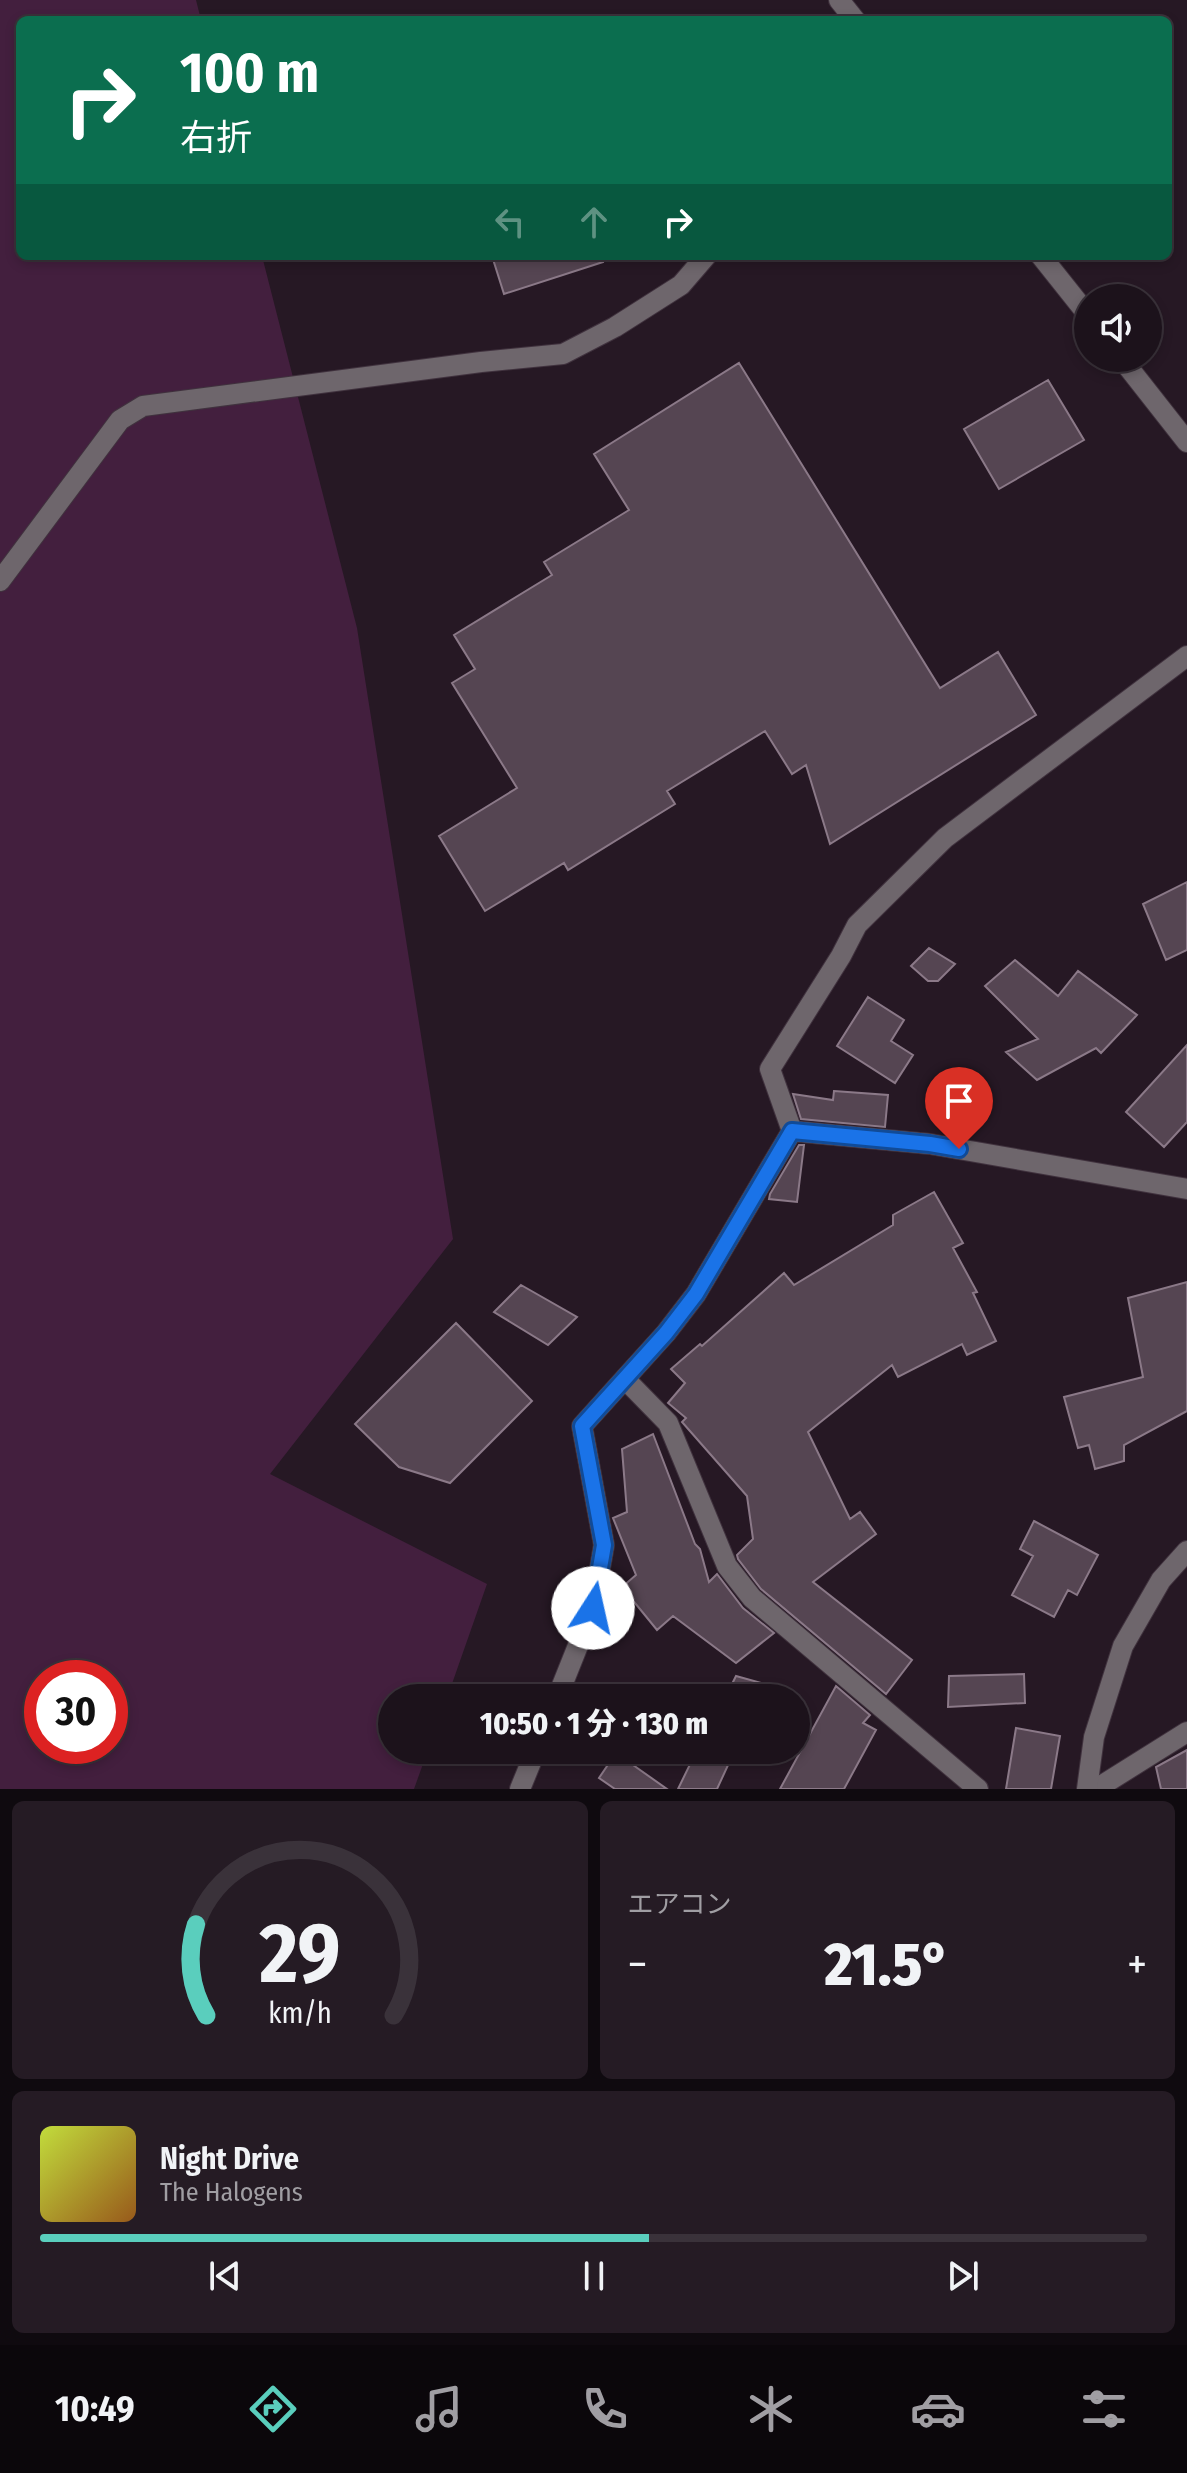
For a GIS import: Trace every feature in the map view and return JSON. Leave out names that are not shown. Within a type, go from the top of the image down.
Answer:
[{"type":"street","points":[[839,0],[852,16]]},
{"type":"street","points":[[0,581],[120,420],[143,406],[563,354],[615,327],[681,285],[703,260]]},
{"type":"street","points":[[1044,260],[1074,297]]},
{"type":"street","points":[[1132,372],[1187,442]]},
{"type":"street","points":[[792,1131],[770,1069],[857,925],[945,838],[1187,656]]},
{"type":"street","points":[[792,1131],[930,1144],[1187,1189]]},
{"type":"street","points":[[563,1684],[593,1608],[604,1545],[582,1426],[666,1333],[696,1294],[792,1131]]},
{"type":"street","points":[[625,1379],[668,1423],[727,1566],[752,1598],[978,1789]]},
{"type":"street","points":[[1087,1789],[1094,1737],[1123,1646],[1161,1580],[1187,1551]]},
{"type":"street","points":[[1096,1789],[1187,1732]]},
{"type":"street","points":[[520,1789],[530,1764]]},
{"type":"shaded area","points":[[0,0],[196,0],[200,16],[16,16],[16,260],[263,260],[357,628],[453,1239],[270,1474],[487,1584],[452,1684],[378,1684],[378,1764],[423,1764],[414,1789],[0,1789]]},
{"type":"building","points":[[493,260],[603,260],[603,262],[504,294]]},
{"type":"building","points":[[739,363],[940,688],[998,652],[1036,715],[830,844],[806,765],[792,774],[765,731],[667,791],[675,804],[568,870],[564,863],[485,911],[439,836],[517,788],[452,683],[475,669],[454,635],[552,575],[544,562],[629,510],[594,454]]},
{"type":"building","points":[[1048,380],[1084,440],[999,489],[964,429]]},
{"type":"building","points":[[1187,882],[1187,950],[1166,960],[1143,904]]},
{"type":"building","points":[[929,948],[955,964],[938,981],[928,981],[911,966]]},
{"type":"building","points":[[1015,960],[1058,996],[1078,971],[1137,1015],[1101,1053],[1096,1048],[1037,1080],[1006,1052],[1038,1039],[985,986]]},
{"type":"building","points":[[868,997],[904,1020],[891,1041],[913,1055],[895,1083],[837,1046]]},
{"type":"building","points":[[1187,1045],[1187,1122],[1164,1147],[1126,1112]]},
{"type":"building","points":[[834,1091],[888,1095],[885,1127],[801,1119],[793,1094],[833,1100]]},
{"type":"building","points":[[799,1145],[804,1145],[797,1202],[769,1199],[770,1194]]},
{"type":"building","points":[[934,1192],[963,1243],[953,1248],[977,1292],[973,1293],[996,1341],[967,1355],[962,1344],[898,1377],[892,1365],[808,1432],[850,1519],[860,1512],[876,1534],[813,1582],[912,1660],[886,1694],[761,1589],[738,1559],[737,1555],[753,1539],[747,1496],[682,1422],[686,1418],[668,1403],[685,1383],[671,1369],[700,1344],[702,1346],[784,1273],[794,1285],[893,1225],[893,1215]]},
{"type":"building","points":[[1187,1282],[1187,1411],[1124,1445],[1124,1461],[1095,1469],[1089,1445],[1078,1448],[1064,1397],[1143,1377],[1128,1298]]},
{"type":"building","points":[[521,1285],[577,1317],[548,1345],[494,1312]]},
{"type":"building","points":[[456,1323],[532,1401],[450,1483],[399,1467],[355,1424]]},
{"type":"building","points":[[653,1434],[695,1544],[700,1549],[709,1582],[717,1574],[743,1608],[774,1633],[736,1663],[673,1616],[657,1630],[622,1587],[636,1575],[613,1518],[627,1512],[622,1449]]},
{"type":"building","points":[[1034,1521],[1098,1555],[1077,1595],[1068,1590],[1054,1617],[1012,1595],[1033,1556],[1020,1549]]},
{"type":"building","points":[[1024,1674],[1025,1703],[948,1707],[949,1676]]},
{"type":"building","points":[[736,1676],[765,1684],[732,1684]]},
{"type":"building","points":[[836,1686],[870,1715],[863,1723],[876,1730],[844,1789],[780,1789],[794,1764],[810,1764],[810,1734]]},
{"type":"building","points":[[1016,1728],[1060,1736],[1051,1789],[1006,1789]]},
{"type":"building","points":[[1187,1750],[1187,1789],[1161,1789],[1156,1767]]},
{"type":"building","points":[[609,1764],[632,1764],[667,1789],[615,1789],[599,1778]]},
{"type":"building","points":[[690,1764],[729,1764],[717,1789],[678,1789]]},
{"type":"route","points":[[593,1608],[604,1545],[582,1426],[666,1333],[696,1294],[792,1131],[959,1149]]}]
